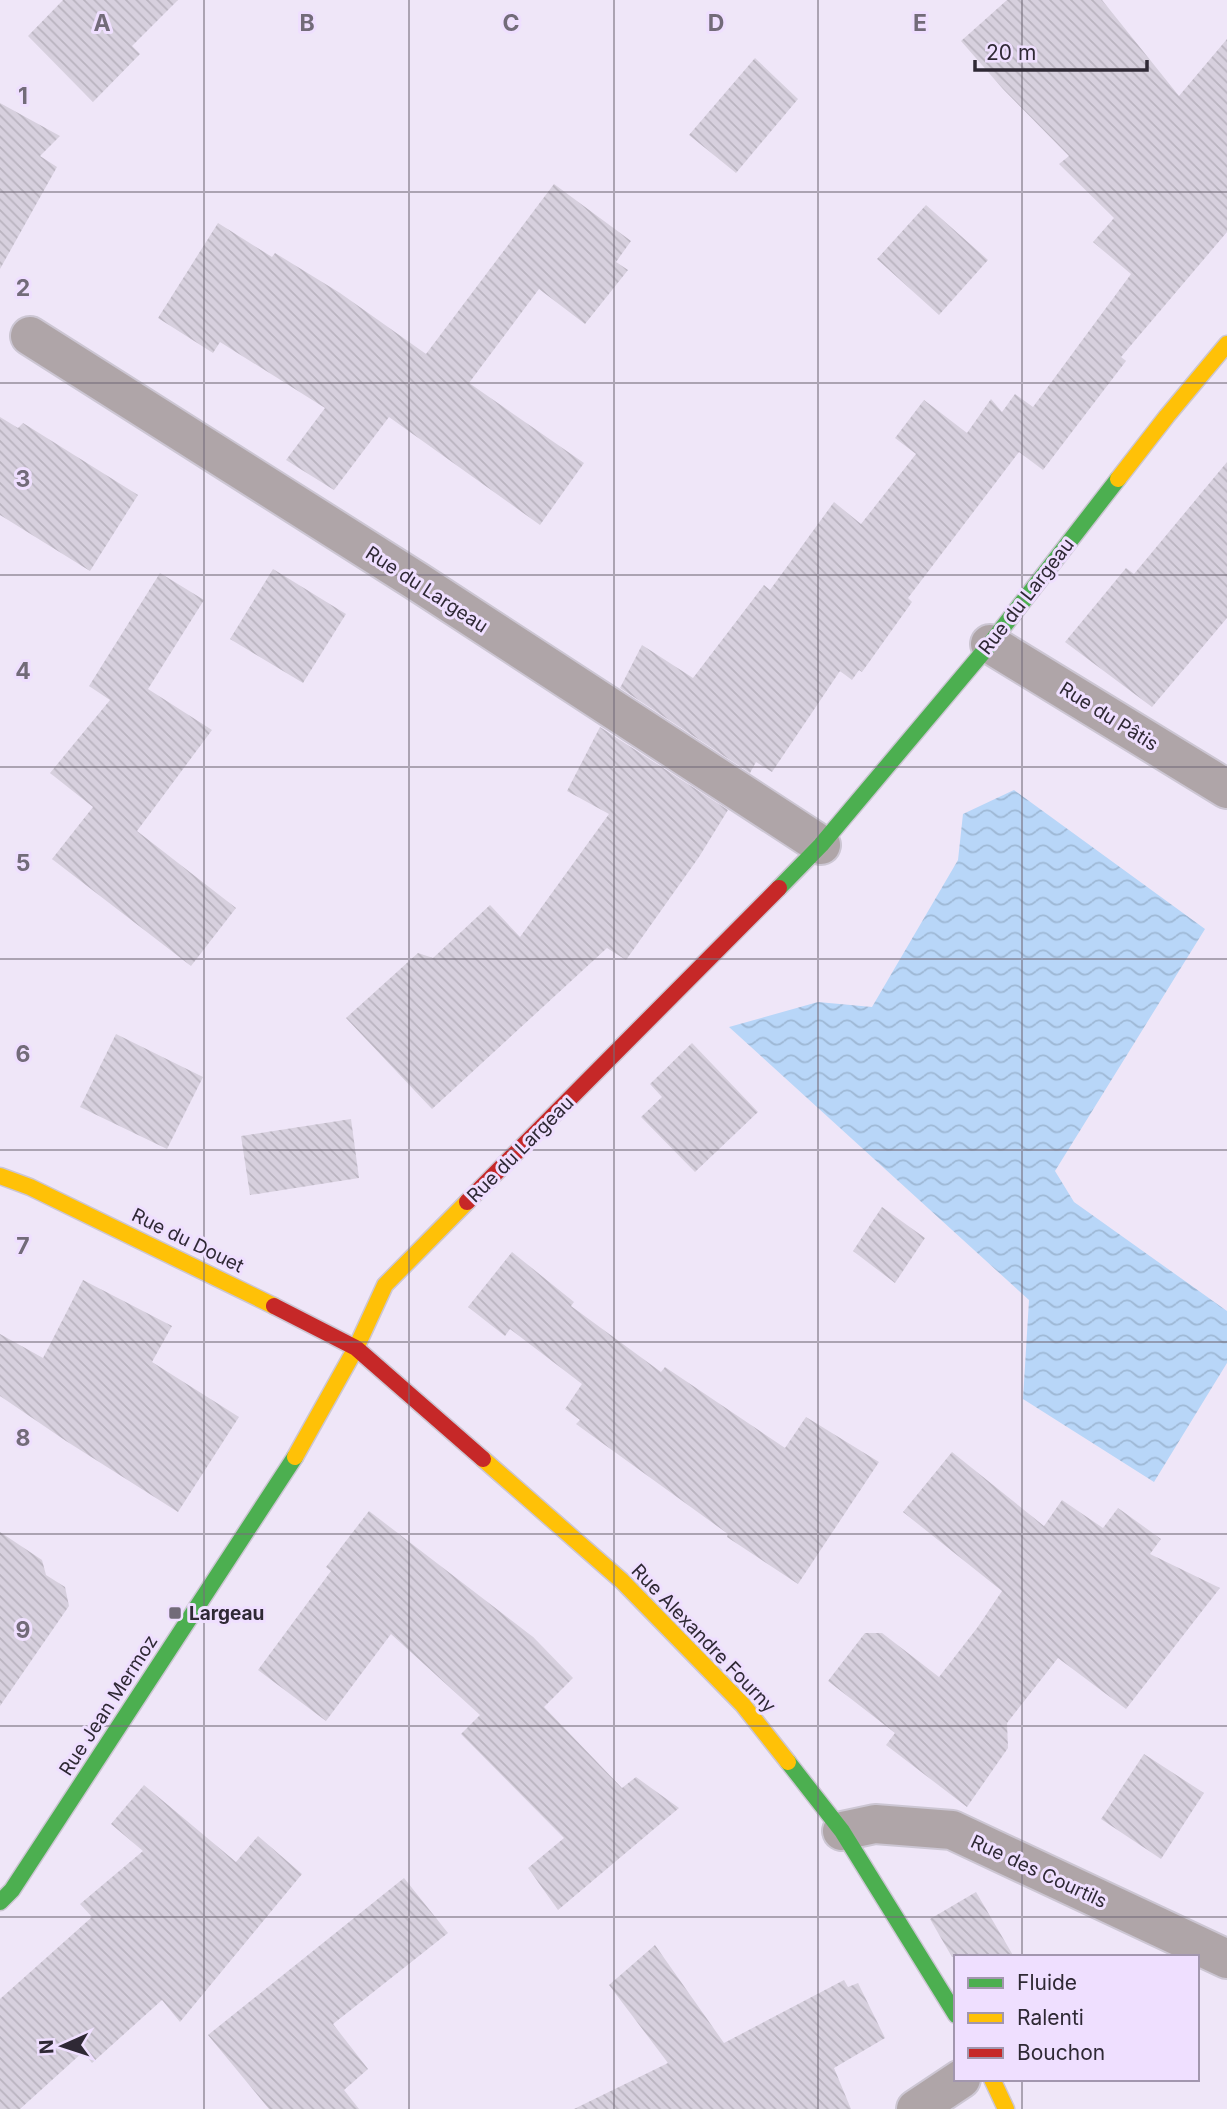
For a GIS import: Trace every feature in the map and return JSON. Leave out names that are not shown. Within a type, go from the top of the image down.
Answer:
[{"type":"street","name":"Rue du Largeau","points":[[30,336],[418,582],[821,845]]},
{"type":"street","name":"Rue du Largeau","points":[[356,1348],[385,1285],[821,845],[990,643],[1158,426],[1227,344]]},
{"type":"street","name":"Rue du Pâtis","points":[[990,643],[1227,789]]},
{"type":"street","name":"Rue du Douet","points":[[0,1176],[30,1187],[199,1268],[356,1348]]},
{"type":"street","name":"Rue Alexandre Fourny","points":[[356,1348],[622,1581],[743,1705],[842,1830],[954,2012]]},
{"type":"street","name":"Rue Jean Mermoz","points":[[0,1902],[12,1890],[296,1456],[356,1348]]},
{"type":"street","name":"Rue des Courtils","points":[[842,1830],[875,1824],[952,1830],[1227,1959]]},
{"type":"street","points":[[916,2109],[958,2081]]},
{"type":"street","points":[[993,2081],[1006,2109]]},
{"type":"water","points":[[1014,790],[1205,929],[1055,1171],[1074,1202],[1227,1311],[1227,1363],[1154,1482],[1023,1399],[1029,1300],[729,1027],[818,1002],[872,1007],[958,860],[963,814]]},
{"type":"building","points":[[63,0],[178,0],[132,46],[140,54],[93,102],[28,36]]},
{"type":"building","points":[[1007,0],[1102,0],[1179,96],[1227,39],[1227,232],[1121,357],[1126,361],[1043,470],[1019,452],[908,598],[912,602],[862,672],[859,670],[852,680],[840,671],[772,772],[756,762],[750,773],[620,688],[642,645],[693,678],[764,585],[770,590],[834,502],[861,524],[916,454],[895,438],[924,400],[967,433],[991,399],[1002,412],[1015,394],[1033,407],[1131,274],[1093,242],[1114,218],[1059,164],[1069,156],[1003,89],[961,41]]},
{"type":"building","points":[[755,58],[798,99],[736,173],[689,135]]},
{"type":"building","points":[[0,103],[60,136],[40,156],[57,167],[0,269]]},
{"type":"building","points":[[554,184],[631,241],[616,262],[628,270],[585,324],[539,289],[469,383],[584,463],[540,525],[389,417],[334,490],[286,460],[325,408],[220,342],[213,353],[158,318],[218,223],[272,257],[275,253],[340,293],[426,354]]},
{"type":"building","points":[[926,205],[988,260],[939,315],[877,259]]},
{"type":"building","points":[[0,417],[18,428],[23,423],[138,495],[90,571],[0,515]]},
{"type":"building","points":[[1227,462],[1227,618],[1152,707],[1065,642],[1126,568],[1134,574]]},
{"type":"building","points":[[273,569],[346,614],[303,683],[230,639]]},
{"type":"building","points":[[160,573],[204,600],[148,689],[212,730],[137,831],[236,908],[191,966],[52,859],[93,807],[50,773],[110,700],[89,686]]},
{"type":"building","points":[[600,727],[728,810],[699,857],[626,960],[607,948],[432,1109],[346,1018],[418,953],[433,958],[490,905],[520,937],[609,814],[567,791]]},
{"type":"building","points":[[116,1034],[203,1077],[167,1149],[80,1107]]},
{"type":"building","points":[[692,1043],[758,1112],[695,1172],[641,1117],[662,1097],[650,1084]]},
{"type":"building","points":[[351,1119],[359,1178],[250,1195],[241,1136]]},
{"type":"building","points":[[882,1207],[925,1238],[895,1283],[853,1251]]},
{"type":"building","points":[[512,1252],[574,1302],[571,1306],[661,1372],[665,1367],[785,1448],[806,1417],[879,1462],[798,1584],[727,1537],[728,1534],[576,1424],[580,1420],[565,1409],[582,1384],[510,1329],[505,1336],[468,1307]]},
{"type":"building","points":[[83,1280],[172,1326],[152,1362],[239,1417],[178,1512],[0,1396],[0,1334],[43,1358]]},
{"type":"building","points":[[952,1452],[1044,1526],[1062,1500],[1103,1528],[1118,1508],[1161,1539],[1150,1554],[1220,1588],[1126,1709],[1058,1658],[1007,1723],[1008,1748],[967,1807],[886,1745],[895,1733],[828,1681],[865,1633],[882,1633],[939,1677],[1002,1591],[903,1512]]},
{"type":"building","points":[[369,1511],[533,1637],[573,1678],[544,1707],[622,1788],[636,1777],[679,1808],[558,1910],[528,1868],[564,1838],[461,1734],[480,1715],[391,1634],[326,1721],[258,1670],[331,1571],[326,1567]]},
{"type":"building","points":[[0,1532],[42,1560],[46,1575],[65,1587],[69,1606],[0,1706]]},
{"type":"building","points":[[1144,1754],[1204,1793],[1161,1859],[1101,1819]]},
{"type":"building","points":[[144,1785],[236,1862],[258,1836],[302,1874],[180,2022],[162,2000],[92,2063],[83,2052],[20,2109],[0,2109],[0,1999],[92,1917],[80,1904],[143,1851],[111,1824]]},
{"type":"building","points":[[404,1878],[448,1933],[333,2024],[368,2069],[344,2090],[359,2109],[269,2109],[208,2035]]},
{"type":"building","points":[[976,1892],[1013,1955],[952,1957],[930,1919]]},
{"type":"building","points":[[655,1945],[724,2043],[844,1980],[848,1987],[858,1983],[885,2038],[834,2068],[851,2109],[574,2109],[668,2063],[609,1985]]},
{"type":"traffic: fast","points":[[779,888],[821,845],[990,644],[1118,479]]},
{"type":"traffic: fast","points":[[0,1902],[12,1890],[295,1457]]},
{"type":"traffic: fast","points":[[788,1762],[842,1831],[954,2012]]},
{"type":"traffic: slow","points":[[1118,479],[1227,344]]},
{"type":"traffic: slow","points":[[0,1176],[30,1187],[274,1306]]},
{"type":"traffic: slow","points":[[295,1457],[356,1348],[385,1285],[467,1202]]},
{"type":"traffic: slow","points":[[483,1459],[622,1581],[743,1705],[788,1762]]},
{"type":"traffic: slow","points":[[993,2081],[1006,2109]]},
{"type":"traffic: jam","points":[[467,1202],[779,888]]},
{"type":"traffic: jam","points":[[274,1306],[356,1348],[483,1459]]},
{"type":"place","name":"Largeau","points":[[175,1613]]}]
